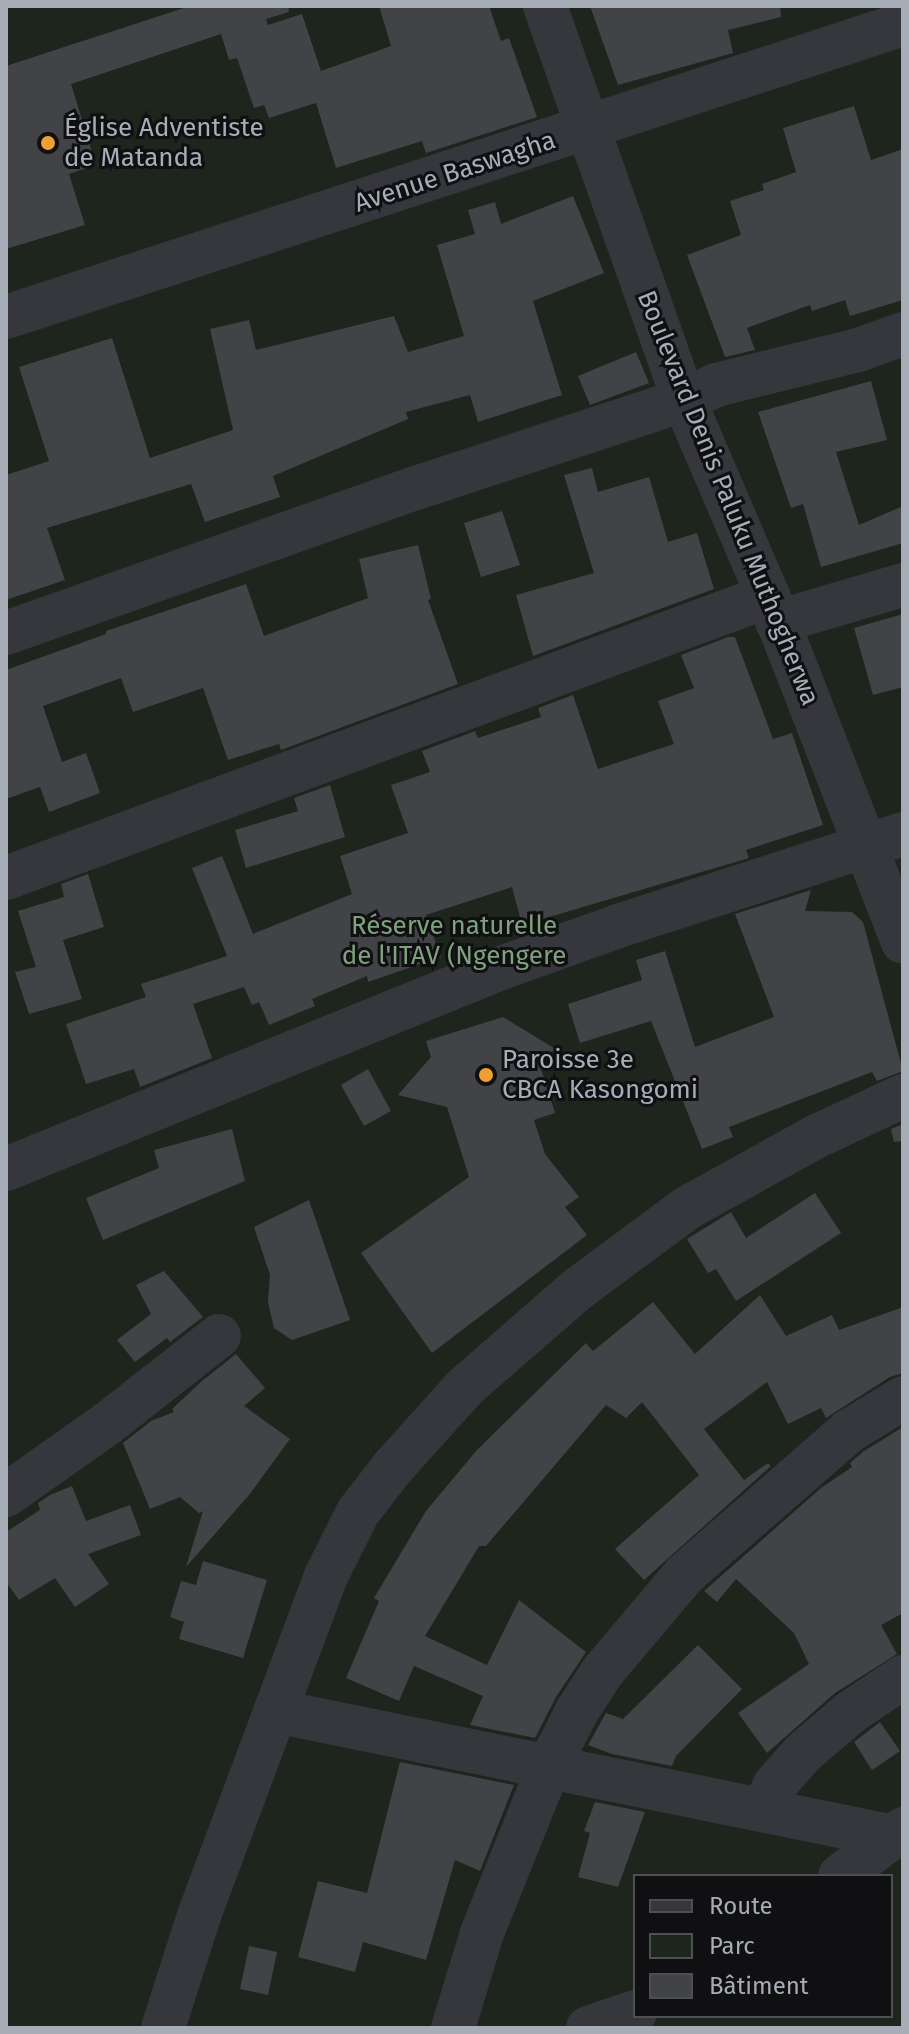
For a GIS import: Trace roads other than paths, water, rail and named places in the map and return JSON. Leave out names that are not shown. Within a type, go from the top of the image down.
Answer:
[{"type":"street","name":"Boulevard Denis Paluku Muthogherwa","points":[[545,6],[684,400],[772,609],[883,840],[903,942]]},
{"type":"street","name":"Avenue Baswagha","points":[[6,317],[903,24]]},
{"type":"street","points":[[6,633],[416,488],[684,400],[716,385],[858,350],[903,334]]},
{"type":"street","points":[[6,878],[772,609],[903,585]]},
{"type":"street","points":[[6,1169],[501,968],[883,840]]},
{"type":"street","points":[[163,2028],[200,1913],[326,1576],[358,1512],[465,1387],[579,1288],[687,1208],[815,1137],[903,1096]]},
{"type":"street","points":[[6,1495],[108,1423],[219,1336]]},
{"type":"street","points":[[453,2028],[482,1933],[549,1766],[577,1711],[603,1671],[685,1574],[849,1431],[903,1398]]},
{"type":"street","points":[[764,1810],[774,1786],[803,1753],[851,1712],[903,1677]]},
{"type":"street","points":[[275,1711],[764,1810],[896,1833]]},
{"type":"street","points":[[843,1874],[896,1833]]},
{"type":"street","points":[[588,2028],[633,2013]]},
{"type":"place","name":"Église Adventiste de Matanda","points":[[48,143]]},
{"type":"place","name":"Paroisse 3e CBCA Kasongomi","points":[[486,1075]]},
{"type":"park label","name":"Réserve naturelle de l'ITAV (Ngengere","points":[[454,941]]}]
